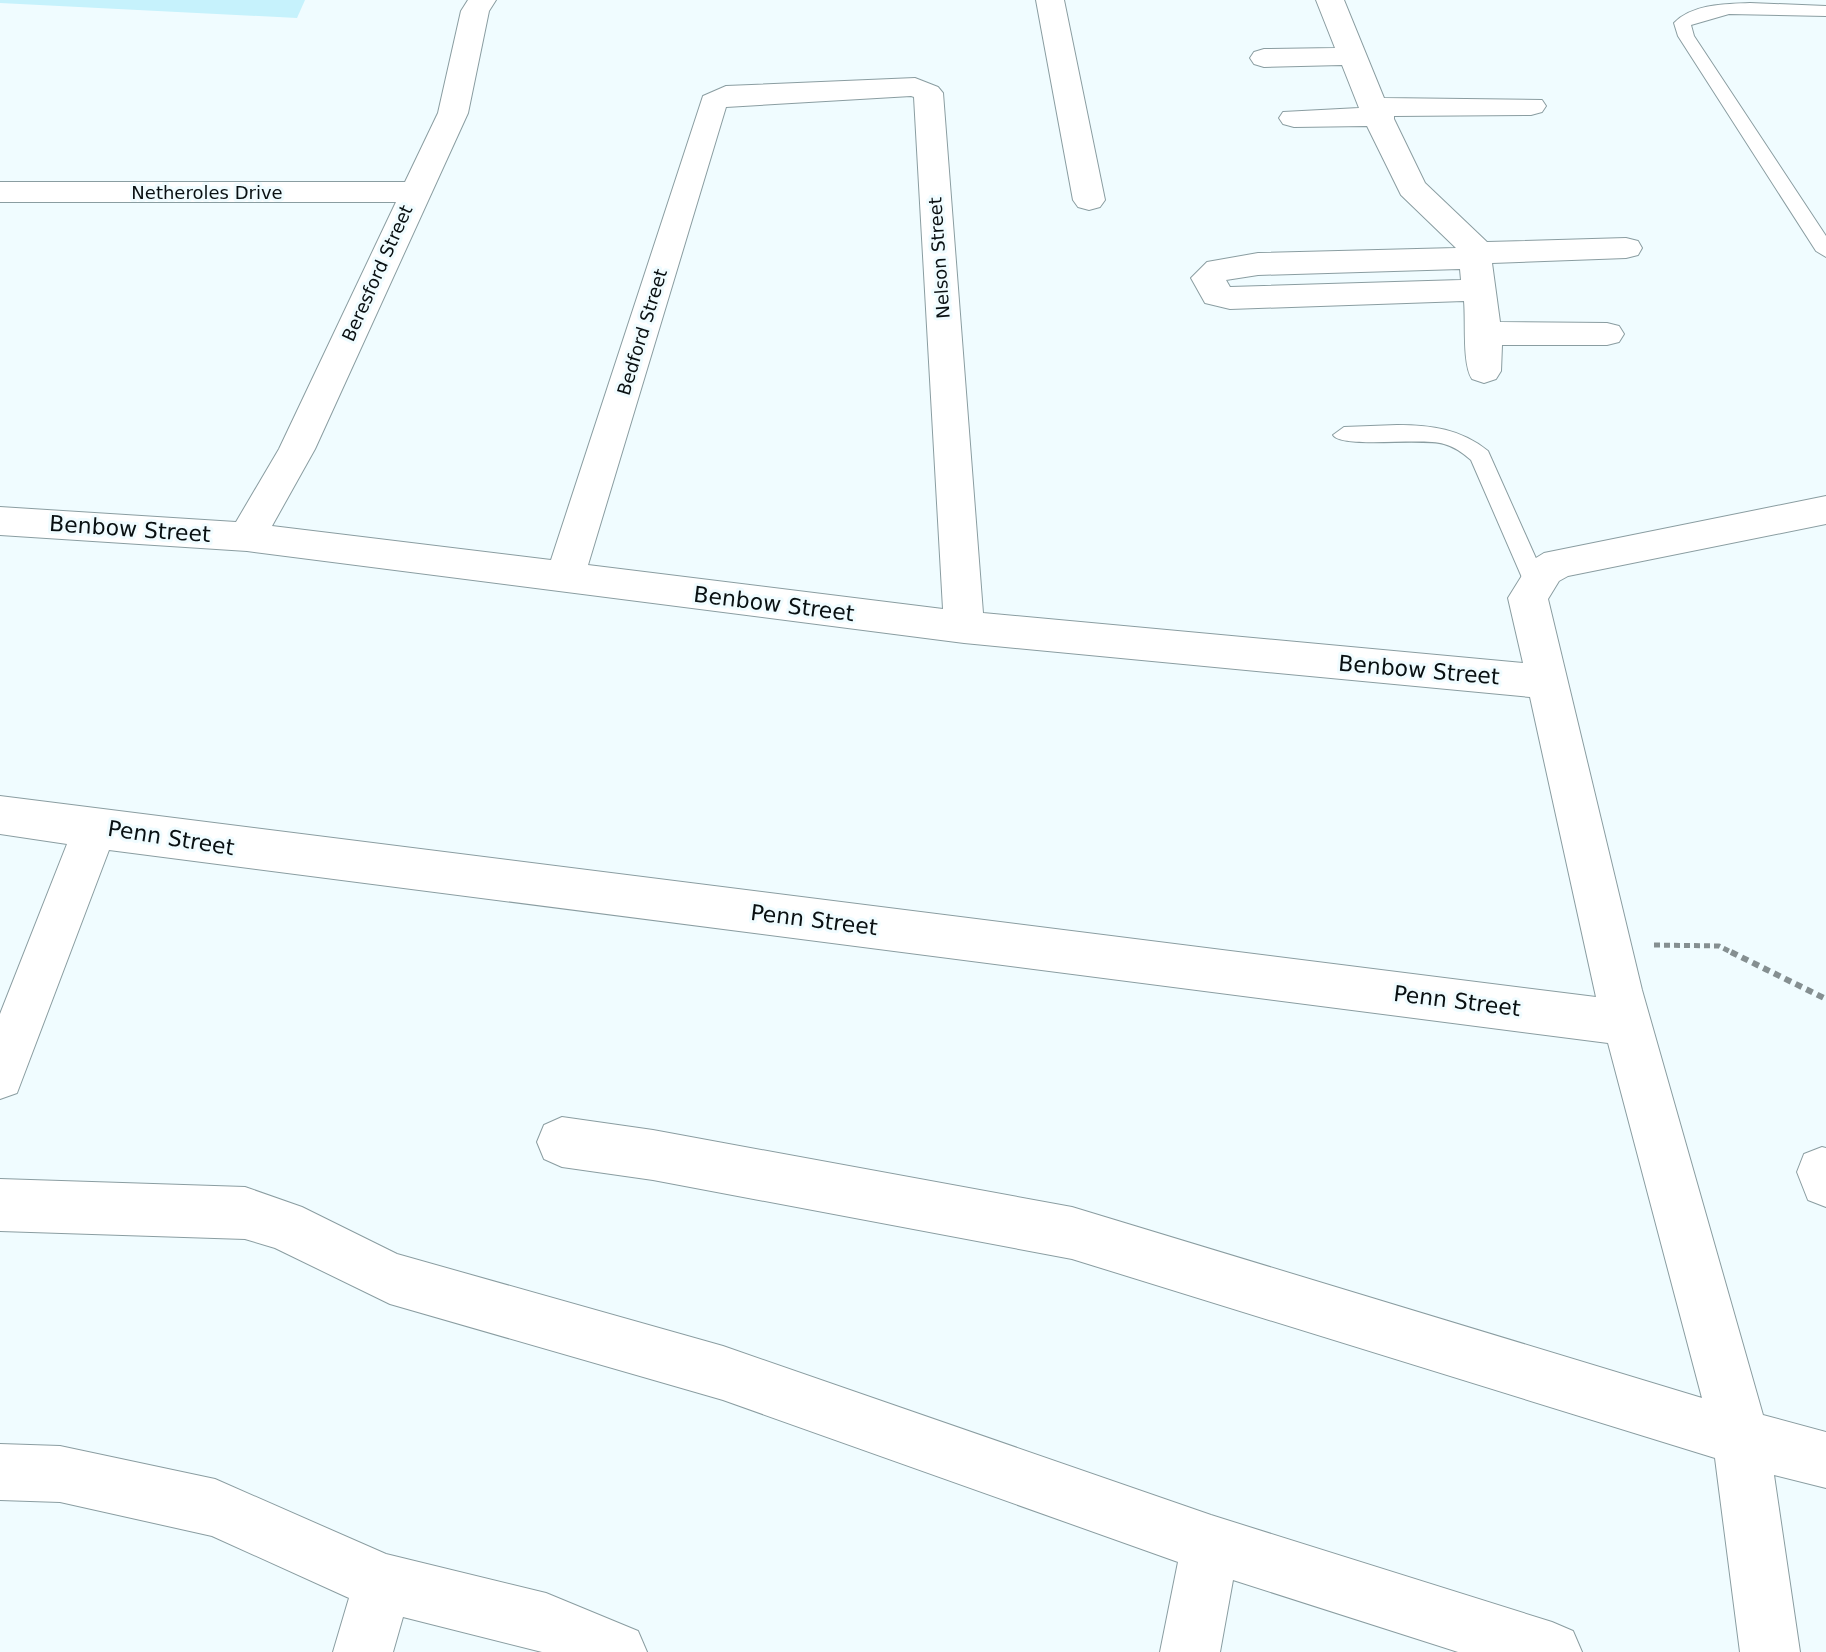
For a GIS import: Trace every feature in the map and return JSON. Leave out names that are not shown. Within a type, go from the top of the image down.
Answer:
[{"type":"street","name":"Beresford Street","points":[[247,537],[297,449],[453,113],[475,11],[482,0]]},
{"type":"street","points":[[1050,0],[1089,200]]},
{"type":"street","points":[[1330,0],[1412,188],[1473,246],[1485,333],[1484,371]]},
{"type":"street","points":[[1264,58],[1354,56]]},
{"type":"street","name":"Nelson Street","points":[[726,95],[915,87],[928,93],[964,627]]},
{"type":"street","name":"Bedford Street","points":[[565,578],[713,102],[726,95]]},
{"type":"street","points":[[1294,118],[1531,106]]},
{"type":"street","name":"Netheroles Drive","points":[[0,192],[414,192]]},
{"type":"street","points":[[1475,267],[1308,262],[1233,266],[1219,269],[1208,278],[1211,290],[1230,298],[1312,295],[1475,267],[1626,248]]},
{"type":"street","points":[[1308,262],[1312,295]]},
{"type":"street","points":[[1485,333],[1607,334]]},
{"type":"street","points":[[1770,1652],[1741,1438],[1628,1023],[1528,598],[1545,571],[1558,563],[1826,510]]},
{"type":"street","name":"Benbow Street","points":[[0,521],[247,537],[964,627],[1549,682]]},
{"type":"street","name":"Penn Street","points":[[0,815],[96,826],[145,836],[1628,1023]]},
{"type":"street","points":[[0,1076],[10,1024],[96,826]]},
{"type":"street","points":[[562,1142],[653,1155],[1072,1233],[1741,1438],[1826,1460]]},
{"type":"street","points":[[0,1205],[245,1213],[284,1225],[390,1278],[723,1373],[1211,1544],[1552,1652]]},
{"type":"street","points":[[0,1472],[60,1474],[215,1508],[383,1583],[546,1623],[617,1652]]},
{"type":"street","points":[[1190,1652],[1211,1544]]},
{"type":"street","points":[[363,1652],[383,1583]]},
{"type":"lane","points":[[1826,11],[1712,9],[1690,15],[1682,23],[1686,36],[1826,251]]},
{"type":"lane","points":[[1344,435],[1451,436],[1470,445],[1480,456],[1535,583]]},
{"type":"path","points":[[1609,944],[1719,946],[1826,999]]},
{"type":"shaded area","points":[[0,0],[305,0],[297,18],[0,3]]}]
